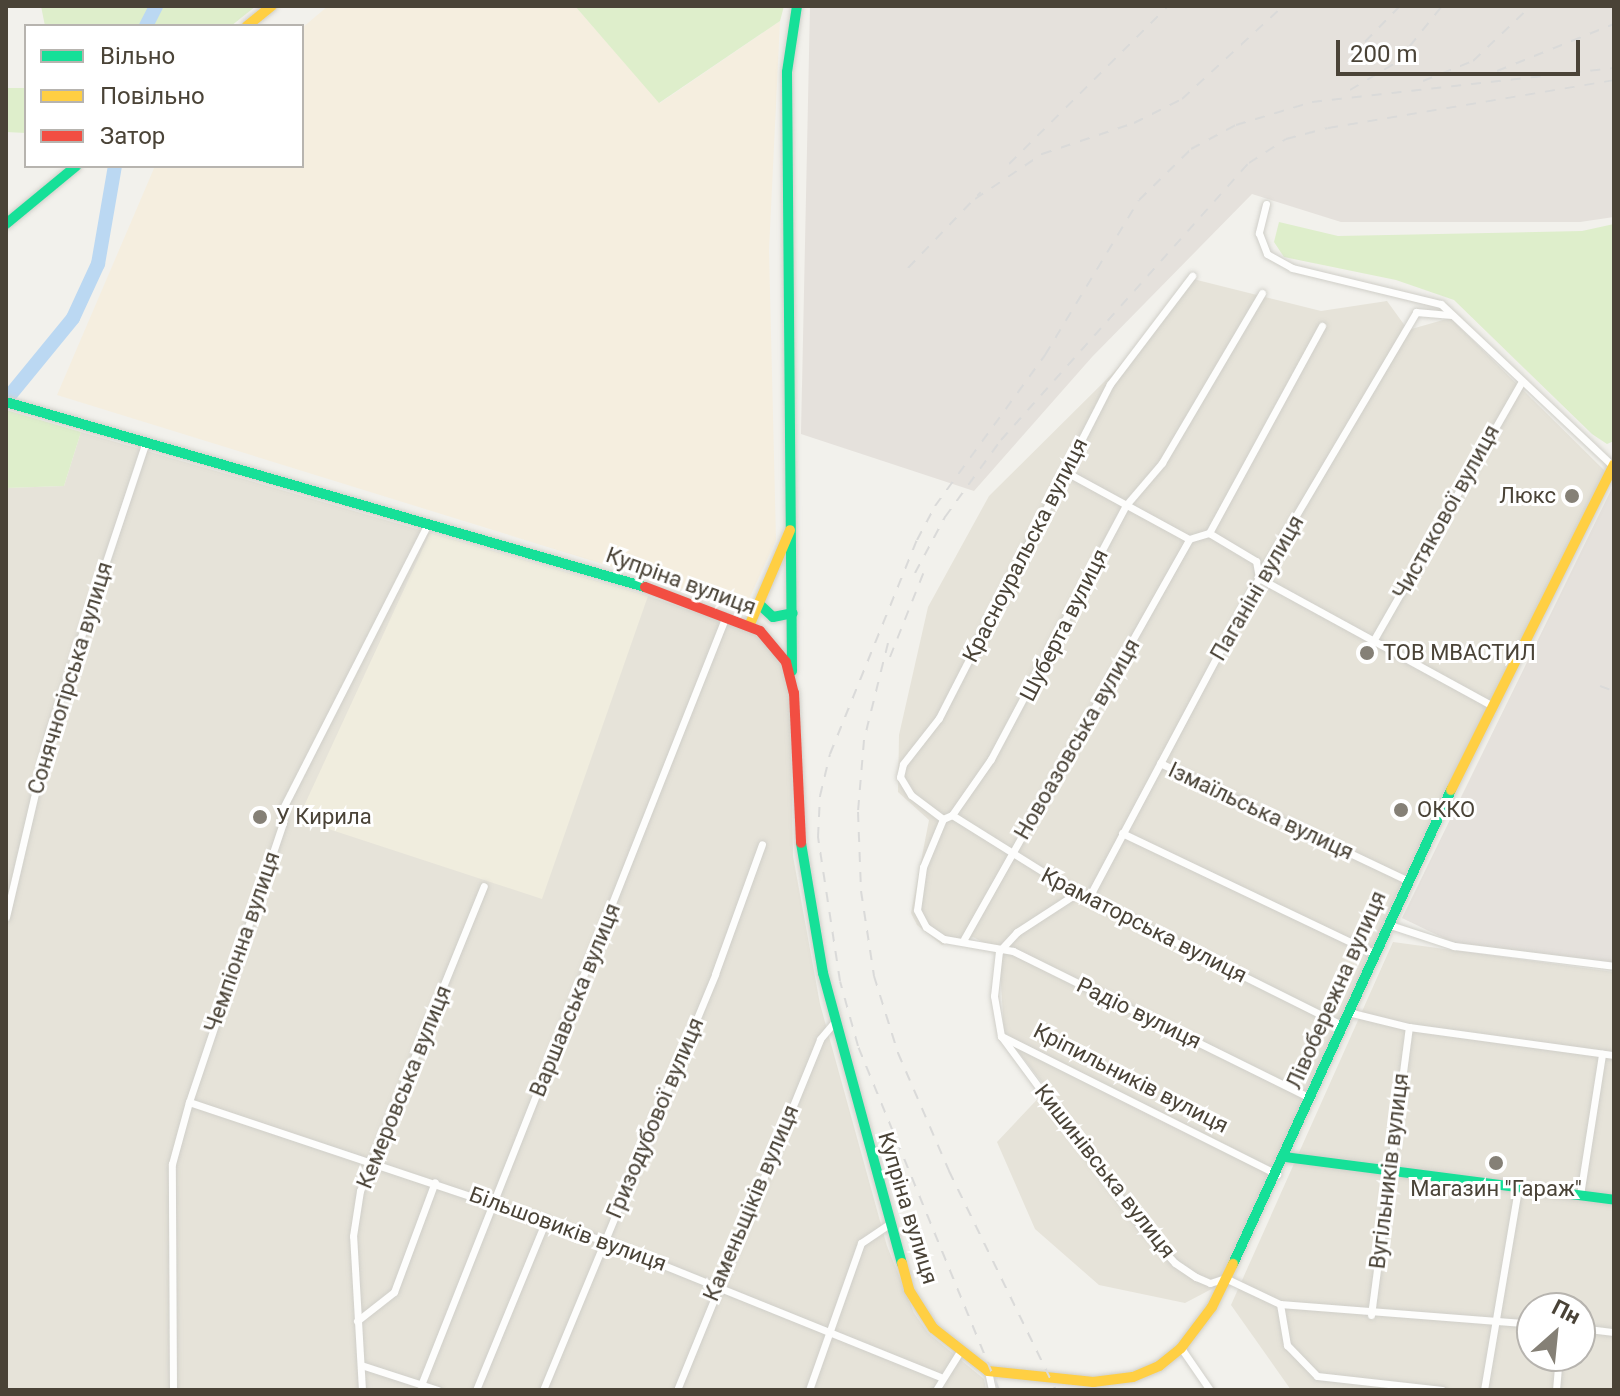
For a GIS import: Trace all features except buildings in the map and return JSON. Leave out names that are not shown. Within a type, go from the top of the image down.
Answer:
[{"type":"main road","points":[[250,24],[272,6]]},
{"type":"main road","points":[[794,693],[787,72],[797,6]]},
{"type":"main road","points":[[8,223],[74,168]]},
{"type":"main road","name":"Купріна вулиця","points":[[6,402],[427,525],[509,545],[750,624],[786,662],[794,693],[801,847],[835,1021],[909,1290],[933,1328],[959,1353],[988,1371]]},
{"type":"main road","name":"Лівобережна вулиця","points":[[988,1371],[1093,1382],[1133,1377],[1181,1348],[1212,1307],[1285,1157],[1406,880],[1614,466]]},
{"type":"main road","points":[[750,624],[792,525]]},
{"type":"main road","points":[[759,604],[773,617],[793,613]]},
{"type":"main road","points":[[1285,1157],[1614,1200]]},
{"type":"street","points":[[1266,204],[1259,233],[1267,254],[1292,268],[1414,293],[1452,315],[1521,383],[1614,466]]},
{"type":"street","name":"Красноуральска вулиця","points":[[943,819],[911,795],[900,777],[903,764],[939,718],[1110,384],[1192,276]]},
{"type":"street","name":"Шуберта вулиця","points":[[952,815],[1031,691],[1126,505],[1162,463],[1262,293]]},
{"type":"street","name":"Паганіні вулиця","points":[[1088,899],[1259,578],[1416,312],[1452,315]]},
{"type":"street","points":[[1066,472],[1189,539],[1209,533],[1322,326]]},
{"type":"street","name":"Чистякової вулиця","points":[[1372,643],[1521,383]]},
{"type":"street","name":"Сонячногірська вулиця","points":[[6,917],[50,730],[146,442]]},
{"type":"street","name":"Чемпіонна вулиця","points":[[173,1390],[172,1164],[189,1102],[283,823],[283,808],[427,525]]},
{"type":"street","points":[[1209,533],[1256,561],[1259,578],[1372,643],[1493,706]]},
{"type":"street","name":"Новоазовська вулиця","points":[[964,939],[1189,539]]},
{"type":"street","name":"Варшавська вулиця","points":[[421,1385],[726,614]]},
{"type":"street","name":"Ізмаїльська вулиця","points":[[1160,763],[1406,880]]},
{"type":"street","points":[[952,815],[943,819],[923,867],[917,910],[926,927],[944,939],[964,939]]},
{"type":"street","name":"Краматорська вулиця","points":[[952,815],[1012,855],[1088,899],[1342,1025]]},
{"type":"street","points":[[1122,833],[1374,953]]},
{"type":"street","name":"Гризодубової вулиця","points":[[543,1390],[715,974],[762,844]]},
{"type":"street","name":"Кемеровська вулиця","points":[[362,1390],[353,1236],[360,1191],[375,1163],[484,886]]},
{"type":"street","points":[[999,951],[1017,932],[1077,893]]},
{"type":"street","points":[[1387,924],[1454,946],[1614,966]]},
{"type":"street","name":"Радіо вулиця","points":[[964,939],[999,951],[1013,951],[1311,1098]]},
{"type":"street","name":"Кріпильників вулиця","points":[[999,951],[994,996],[1001,1036],[1277,1174]]},
{"type":"street","points":[[1348,1012],[1409,1027],[1614,1055]]},
{"type":"street","name":"Каменьщіків вулиця","points":[[677,1390],[717,1283],[820,1039],[835,1021]]},
{"type":"street","name":"Вугільників вулиця","points":[[1371,1315],[1387,1172],[1409,1027]]},
{"type":"street","name":"Кишинівська вулиця","points":[[1001,1036],[1141,1226],[1175,1263],[1210,1283],[1225,1278]]},
{"type":"street","points":[[1580,1195],[1602,1054]]},
{"type":"street","name":"Більшовиків вулиця","points":[[189,1102],[604,1241],[717,1283],[829,1334],[940,1377]]},
{"type":"street","points":[[357,1321],[394,1292],[435,1182]]},
{"type":"street","points":[[1484,1390],[1518,1188]]},
{"type":"street","points":[[476,1390],[546,1220]]},
{"type":"street","points":[[809,1390],[861,1243],[889,1224]]},
{"type":"street","points":[[1225,1278],[1280,1304],[1371,1315],[1516,1323]]},
{"type":"street","points":[[1280,1304],[1287,1345],[1317,1376],[1442,1390]]},
{"type":"street","points":[[1181,1348],[1210,1390]]},
{"type":"street","points":[[936,1390],[940,1377],[959,1353]]},
{"type":"street","points":[[361,1365],[438,1390]]},
{"type":"street","points":[[988,1371],[992,1390]]},
{"type":"shaded area","points":[[328,6],[575,6],[660,103],[780,21],[769,250],[776,540],[745,608],[57,395],[154,168],[304,168],[304,26]]},
{"type":"shaded area","points":[[810,6],[1614,6],[1614,217],[1580,222],[1341,222],[1252,194],[1092,357],[974,491],[801,434]]},
{"type":"shaded area","points":[[1193,279],[1321,311],[1387,301],[1408,330],[1450,318],[1606,472],[1401,884],[1225,1282],[1185,1303],[1099,1285],[1035,1229],[997,1142],[1047,1089],[1004,1033],[999,951],[973,937],[942,945],[917,925],[911,913],[929,820],[898,792],[899,735],[928,607],[989,496],[1114,372]]},
{"type":"shaded area","points":[[81,432],[648,596],[758,633],[782,664],[790,693],[793,856],[820,1004],[887,1246],[914,1313],[928,1333],[984,1379],[986,1390],[6,1390],[6,488],[64,486]]},
{"type":"shaded area","points":[[1614,484],[1614,970],[1462,947],[1402,918]]},
{"type":"shaded area","points":[[430,533],[648,596],[542,899],[298,819]]},
{"type":"shaded area","points":[[1393,942],[1614,972],[1614,1390],[1291,1390],[1231,1305]]},
{"type":"green space","points":[[41,6],[256,6],[234,24],[45,24]]},
{"type":"green space","points":[[575,6],[784,6],[780,21],[659,103]]},
{"type":"green space","points":[[6,88],[24,88],[24,133],[6,132]]},
{"type":"green space","points":[[1279,222],[1338,236],[1582,231],[1614,224],[1614,441],[1607,444],[1592,434],[1454,300],[1396,280],[1284,257],[1274,242]]},
{"type":"green space","points":[[6,410],[81,432],[64,486],[6,488]]},
{"type":"waterway","points":[[147,24],[156,6]]},
{"type":"waterway","points":[[6,400],[73,318],[98,264],[115,168]]},
{"type":"railway","points":[[1009,164],[1168,6]]},
{"type":"railway","points":[[975,199],[1042,154],[1134,123],[1182,99],[1283,6]]},
{"type":"railway","points":[[1351,56],[1400,6]]},
{"type":"railway","points":[[1350,90],[1397,62],[1442,6]]},
{"type":"railway","points":[[1423,81],[1473,61],[1531,6]]},
{"type":"railway","points":[[1497,71],[1614,24]]},
{"type":"railway","points":[[999,1390],[858,1046],[840,981],[818,837],[820,796],[830,754],[917,540],[935,506],[1045,355],[1139,200],[1191,149],[1236,125],[1312,102],[1614,68]]},
{"type":"railway","points":[[915,573],[945,517],[1001,440],[1249,163],[1286,139],[1328,128],[1614,80]]},
{"type":"railway","points":[[908,268],[981,192]]},
{"type":"railway","points":[[890,657],[927,564]]},
{"type":"railway","points":[[888,643],[864,740],[858,812],[861,891],[874,976],[898,1053],[949,1171],[1056,1390]]},
{"type":"railway","points":[[1600,686],[1614,691]]},
{"type":"traffic: fast","points":[[792,671],[787,72],[797,6]]},
{"type":"traffic: fast","points":[[6,224],[74,168]]},
{"type":"traffic: fast","points":[[6,402],[645,587]]},
{"type":"traffic: fast","points":[[759,604],[773,617],[793,613]]},
{"type":"traffic: fast","points":[[1233,1264],[1451,790]]},
{"type":"traffic: fast","points":[[801,843],[823,973],[902,1263]]},
{"type":"traffic: fast","points":[[1285,1157],[1614,1200]]},
{"type":"traffic: slow","points":[[250,24],[272,6]]},
{"type":"traffic: slow","points":[[1451,790],[1614,464]]},
{"type":"traffic: slow","points":[[750,624],[790,530]]},
{"type":"traffic: slow","points":[[902,1263],[909,1290],[933,1328],[988,1371],[1093,1382],[1133,1377],[1159,1366],[1181,1348],[1212,1307],[1233,1264]]},
{"type":"traffic: jam","points":[[645,587],[760,631],[786,662],[794,693],[801,843]]},
{"type":"place","name":"Люкс","points":[[1572,496]]},
{"type":"place","name":"ТОВ МВАСТИЛ","points":[[1367,653]]},
{"type":"place","name":"ОККО","points":[[1401,810]]},
{"type":"place","name":"У Кирила","points":[[260,817]]},
{"type":"place","name":"Магазин \"Гараж\"","points":[[1496,1163]]}]
